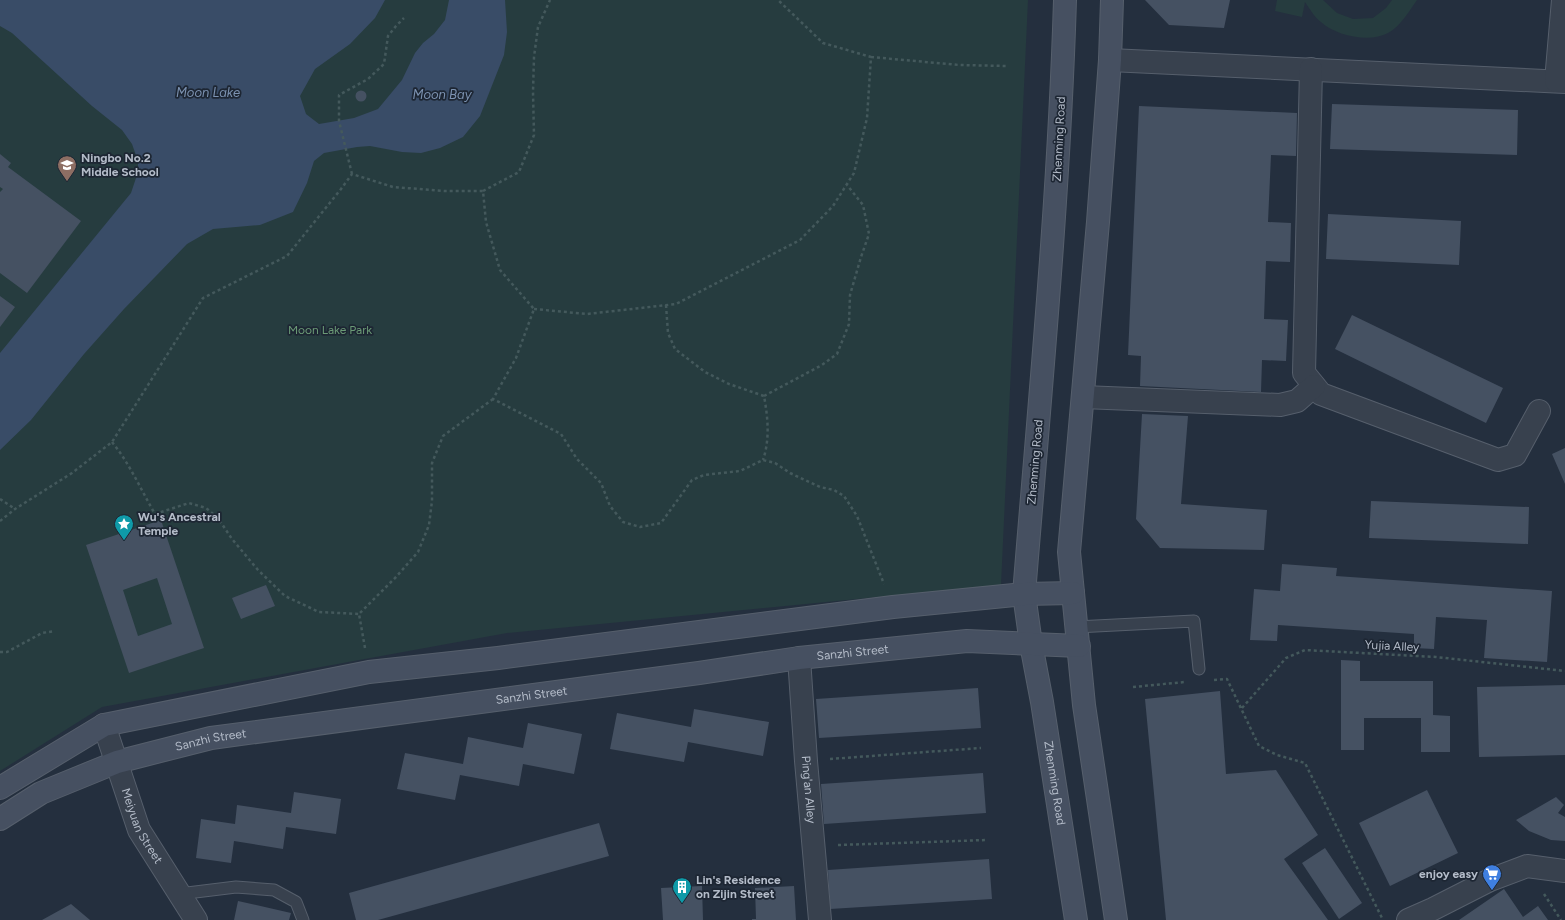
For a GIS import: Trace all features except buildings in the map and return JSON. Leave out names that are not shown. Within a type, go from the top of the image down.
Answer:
[{"type":"main road","name":"Zhenming Road","points":[[1065,0],[1063,68],[1054,218],[1024,594],[1076,920]]},
{"type":"main road","points":[[1112,0],[1110,60],[1069,552],[1083,701],[1116,920]]},
{"type":"main road","points":[[0,788],[104,725],[369,672],[498,658],[893,607],[1024,594],[1073,593]]},
{"type":"main road","name":"Sanzhi Street","points":[[0,819],[41,793],[118,762],[211,738],[699,673],[799,658],[967,641],[1031,644],[1077,636]]},
{"type":"street","points":[[1110,60],[1561,82],[1563,0]]},
{"type":"street","points":[[1311,69],[1304,373],[1321,394],[1498,460],[1515,455],[1539,411]]},
{"type":"street","points":[[1083,397],[1280,405],[1297,402],[1314,386]]},
{"type":"street","name":"Ping'an Alley","points":[[799,658],[806,761],[820,920]]},
{"type":"street","name":"Meiyuan Street","points":[[104,725],[118,762],[139,830],[187,910]]},
{"type":"street","points":[[1408,920],[1490,880],[1526,866],[1565,871]]},
{"type":"lane","points":[[1077,636],[1194,621],[1199,669]]},
{"type":"lane","points":[[187,910],[236,887],[274,890],[296,902],[303,920]]},
{"type":"path","points":[[352,174],[393,187],[438,191],[483,191],[519,172],[534,135],[534,58],[538,27],[550,0]]},
{"type":"path","points":[[778,0],[824,43],[871,57],[959,65],[1006,66]]},
{"type":"path","points":[[352,174],[339,121],[339,95],[368,79],[384,64],[388,36],[404,18]]},
{"type":"path","points":[[483,191],[486,222],[500,270],[534,309],[586,314],[676,304],[800,240],[833,206],[854,173],[868,118],[871,57]]},
{"type":"path","points":[[0,521],[15,508],[72,473],[112,442],[203,298],[287,256],[352,174]]},
{"type":"path","points":[[666,305],[668,333],[675,349],[705,372],[729,384],[764,396],[822,366],[837,354],[849,324],[850,295],[860,257],[869,234],[863,205],[847,185]]},
{"type":"path","points":[[112,442],[123,455],[155,514],[189,503],[206,508],[218,518],[232,539],[254,565],[284,596],[319,612],[359,614],[396,578],[418,552],[429,525],[432,501],[432,463],[443,436],[493,399],[516,358],[534,309]]},
{"type":"path","points":[[763,460],[768,446],[768,420],[764,396]]},
{"type":"path","points":[[493,399],[561,434],[577,459],[601,483],[610,506],[623,522],[640,527],[661,523],[692,480],[704,475],[740,471],[763,460],[775,463],[790,473],[820,487],[834,490],[844,496],[857,516],[885,588]]},
{"type":"path","points":[[0,499],[15,508]]},
{"type":"path","points":[[359,614],[366,654]]},
{"type":"path","points":[[0,652],[7,652],[42,633],[55,631]]},
{"type":"path","name":"Yujia Alley","points":[[1382,920],[1306,763],[1277,755],[1259,746],[1242,708],[1286,658],[1305,650],[1436,657],[1565,671]]},
{"type":"path","points":[[806,761],[981,748]]},
{"type":"path","points":[[813,845],[987,840]]},
{"type":"green space","name":"Moon Lake Park","points":[[0,0],[1028,0],[1001,585],[507,633],[102,707],[0,771]]},
{"type":"green space","points":[[1277,0],[1323,0],[1337,13],[1353,19],[1373,18],[1386,8],[1392,0],[1417,0],[1397,27],[1381,36],[1363,38],[1344,34],[1327,27],[1316,18],[1305,2],[1302,17],[1275,11]]},
{"type":"water","name":"Moon Lake","points":[[0,0],[385,0],[375,18],[350,44],[315,69],[300,96],[306,114],[319,124],[354,118],[378,109],[402,80],[415,53],[423,43],[434,34],[445,20],[449,0],[505,0],[507,32],[504,55],[480,116],[463,137],[440,148],[421,153],[402,152],[370,146],[324,153],[314,161],[307,183],[293,212],[260,225],[213,229],[187,244],[124,309],[84,354],[31,420],[0,450],[0,353],[131,193],[138,172],[138,161],[132,144],[122,130],[92,106],[12,33],[0,26]]},
{"type":"place","name":"Ningbo No.2 Middle School","points":[[67,182]]},
{"type":"place","name":"Wu's Ancestral Temple","points":[[124,541]]},
{"type":"place","name":"enjoy easy","points":[[1492,891]]},
{"type":"place","name":"Lin's Residence on Zijin Street","points":[[682,904]]},
{"type":"water label","name":"Moon Bay","points":[[442,94]]}]
